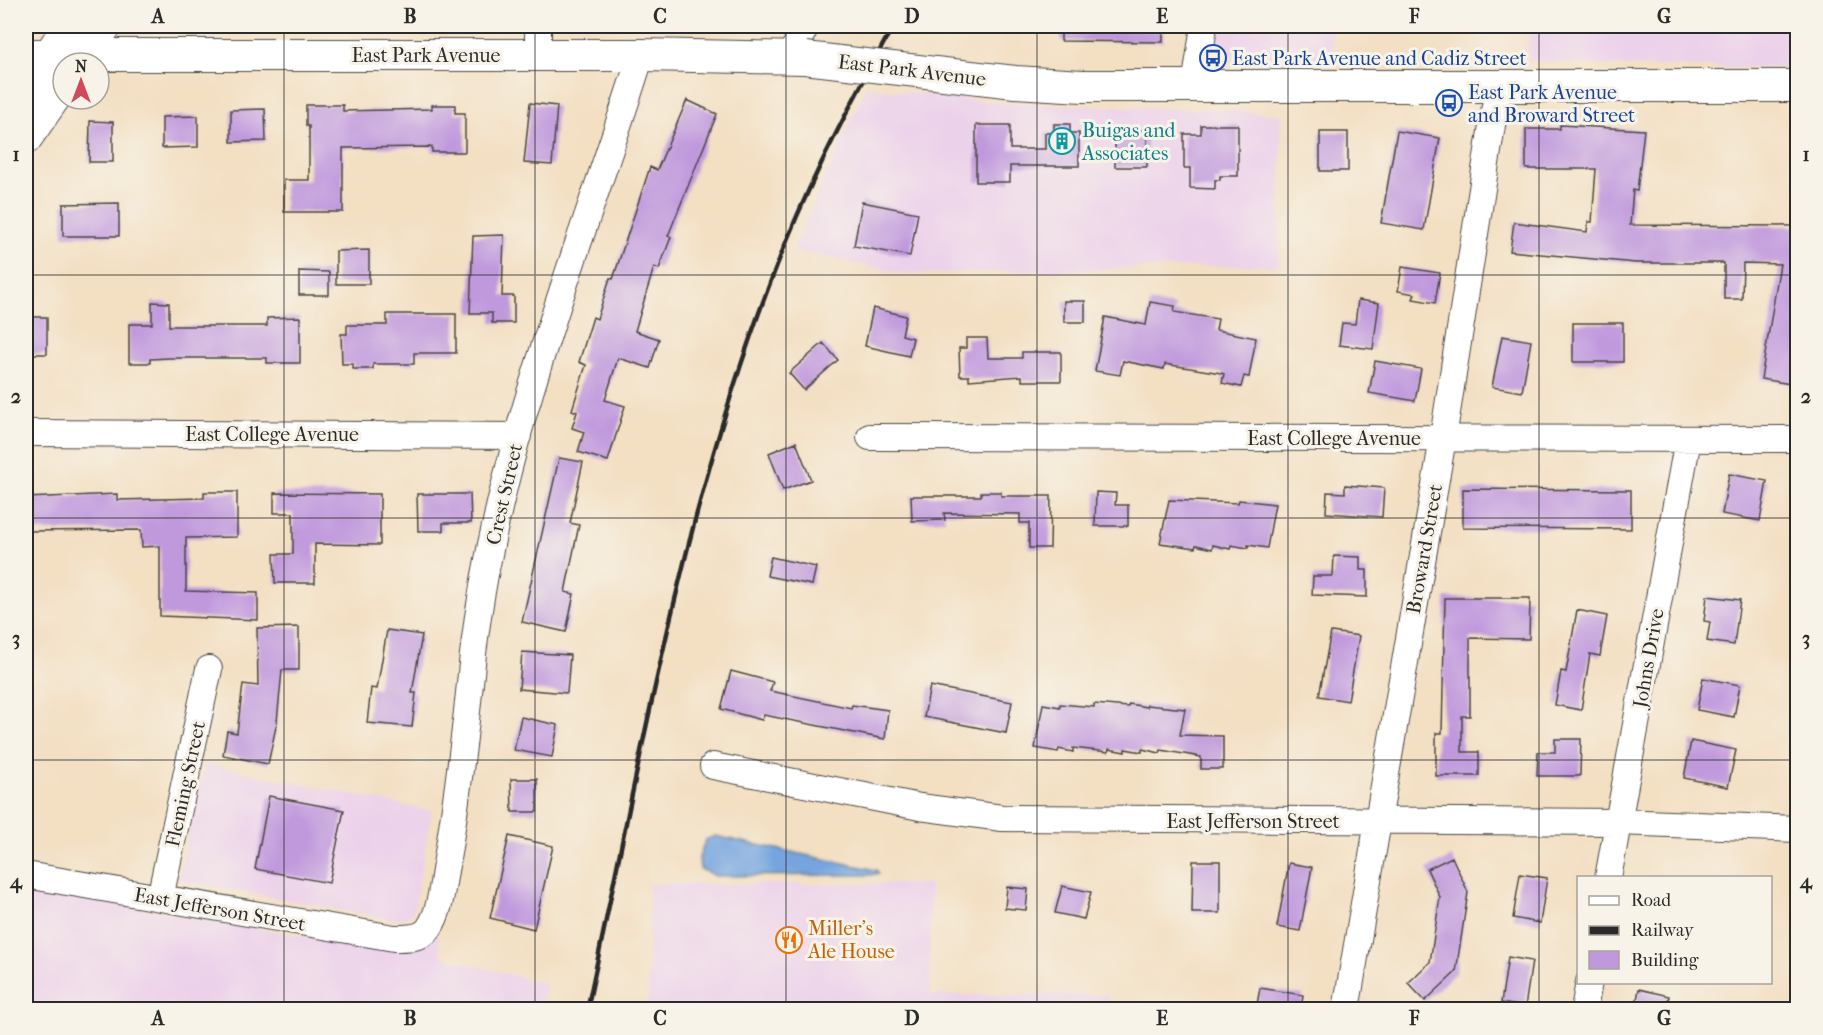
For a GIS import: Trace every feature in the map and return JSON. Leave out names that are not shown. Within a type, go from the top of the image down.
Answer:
[{"type":"street","points":[[26,89],[37,55],[69,26]]},
{"type":"street","points":[[87,51],[105,26]]},
{"type":"street","points":[[797,58],[806,26]]},
{"type":"street","points":[[1195,86],[1204,26]]},
{"type":"street","name":"East Park Avenue","points":[[111,58],[529,40],[641,55],[797,58],[1015,82],[1083,86],[1797,86]]},
{"type":"street","name":"Crest Street","points":[[415,937],[428,930],[437,911],[456,808],[477,624],[498,506],[518,436],[641,55]]},
{"type":"street","name":"Broward Street","points":[[1347,1010],[1443,438],[1498,87]]},
{"type":"street","points":[[26,138],[51,102]]},
{"type":"street","name":"East College Avenue","points":[[26,433],[518,436]]},
{"type":"street","name":"East College Avenue","points":[[870,437],[1797,439]]},
{"type":"street","name":"Johns Drive","points":[[1608,876],[1688,439]]},
{"type":"street","name":"Fleming Street","points":[[160,898],[209,669]]},
{"type":"street","name":"East Jefferson Street","points":[[713,766],[920,807],[1002,818],[1618,822],[1797,829]]},
{"type":"street","name":"East Jefferson Street","points":[[26,876],[394,938],[415,937]]},
{"type":"street","points":[[1584,1010],[1589,984]]},
{"type":"shaded area","points":[[1220,26],[1332,26],[1332,62],[1267,63],[1214,55]]},
{"type":"shaded area","points":[[1529,26],[1797,26],[1797,68],[1618,66],[1528,60]]},
{"type":"shaded area","points":[[866,87],[1000,103],[1228,110],[1282,115],[1279,265],[904,274],[793,250]]},
{"type":"shaded area","points":[[205,764],[432,811],[413,912],[407,917],[395,920],[178,880]]},
{"type":"shaded area","name":"Miller's Ale House","points":[[649,884],[930,884],[930,995],[1109,995],[1108,1009],[648,1009]]},
{"type":"shaded area","points":[[26,888],[384,950],[406,948],[437,933],[442,957],[546,984],[541,1009],[26,1009]]},
{"type":"water","points":[[715,836],[876,870],[879,873],[871,875],[716,876],[700,869],[699,858],[705,840]]},
{"type":"building","points":[[1061,26],[1163,26],[1163,42],[1061,41]]},
{"type":"building","points":[[687,100],[717,114],[668,236],[671,237],[659,269],[654,267],[635,331],[659,339],[650,368],[618,358],[605,400],[625,406],[608,461],[578,452],[584,432],[572,428],[577,412],[572,410],[586,365],[579,362],[593,317],[597,319],[610,278],[613,279],[650,167],[657,170]]},
{"type":"building","points":[[530,103],[557,106],[552,165],[524,163]]},
{"type":"building","points":[[306,105],[343,105],[343,111],[432,109],[432,105],[455,105],[455,113],[465,113],[465,152],[432,152],[432,147],[343,148],[343,212],[284,212],[284,180],[309,180],[309,126],[306,126]]},
{"type":"building","points":[[265,109],[266,141],[231,142],[231,110]]},
{"type":"building","points":[[198,116],[198,147],[162,148],[162,117]]},
{"type":"building","points":[[90,121],[113,122],[113,162],[89,162]]},
{"type":"building","points":[[1054,124],[1070,124],[1070,133],[1079,133],[1079,166],[1010,166],[1010,182],[976,182],[976,125],[1010,125],[1010,149],[1045,149],[1045,133],[1054,133]]},
{"type":"building","points":[[1201,125],[1238,125],[1238,176],[1220,176],[1220,180],[1215,180],[1215,189],[1190,188],[1190,168],[1184,168],[1184,134],[1201,134]]},
{"type":"building","points":[[1560,125],[1644,130],[1637,191],[1633,190],[1630,225],[1797,226],[1797,385],[1761,379],[1780,264],[1743,263],[1742,299],[1724,299],[1724,263],[1636,263],[1510,251],[1514,222],[1587,232],[1588,222],[1592,222],[1596,169],[1526,169],[1526,129],[1560,129]]},
{"type":"building","points":[[1115,130],[1147,130],[1147,167],[1115,167]]},
{"type":"building","points":[[1397,131],[1440,138],[1424,230],[1381,223]]},
{"type":"building","points":[[1320,132],[1348,132],[1348,171],[1320,171]]},
{"type":"building","points":[[862,202],[918,213],[910,256],[854,246]]},
{"type":"building","points":[[119,203],[119,236],[63,236],[63,204]]},
{"type":"building","points":[[504,235],[502,296],[514,296],[514,323],[492,323],[492,313],[470,313],[473,236]]},
{"type":"building","points":[[369,250],[369,284],[336,284],[336,251]]},
{"type":"building","points":[[1402,267],[1440,273],[1435,303],[1413,299],[1415,294],[1398,291]]},
{"type":"building","points":[[299,271],[329,272],[329,295],[299,295]]},
{"type":"building","points":[[1358,300],[1379,303],[1373,349],[1339,345],[1342,323],[1355,324]]},
{"type":"building","points":[[1064,301],[1085,301],[1085,322],[1064,322]]},
{"type":"building","points":[[152,302],[169,303],[169,326],[267,326],[267,318],[300,317],[300,363],[267,363],[267,358],[169,358],[150,359],[150,363],[129,363],[129,324],[152,324]]},
{"type":"building","points":[[1150,302],[1175,306],[1174,312],[1218,319],[1216,330],[1256,338],[1249,377],[1244,376],[1241,387],[1222,383],[1224,374],[1221,373],[1165,364],[1164,369],[1123,361],[1120,375],[1095,371],[1105,317],[1146,325]]},
{"type":"building","points":[[873,308],[906,316],[902,335],[913,338],[909,356],[865,346]]},
{"type":"building","points":[[387,314],[456,314],[456,353],[414,353],[414,364],[373,364],[373,369],[353,369],[353,364],[342,364],[341,334],[347,334],[347,325],[387,325]]},
{"type":"building","points":[[26,317],[47,317],[47,354],[26,354]]},
{"type":"building","points":[[1573,323],[1623,323],[1623,362],[1573,362]]},
{"type":"building","points":[[1502,336],[1531,341],[1522,392],[1492,387]]},
{"type":"building","points":[[966,338],[987,338],[988,358],[1022,358],[1022,352],[1061,352],[1061,381],[1022,381],[1022,376],[969,380],[969,376],[960,376],[959,348],[966,348]]},
{"type":"building","points":[[823,343],[838,360],[804,390],[789,373]]},
{"type":"building","points":[[1375,361],[1421,369],[1415,401],[1369,393]]},
{"type":"building","points":[[796,442],[811,480],[783,490],[769,453]]},
{"type":"building","points":[[559,458],[583,462],[570,523],[579,525],[565,592],[574,594],[566,632],[522,622]]},
{"type":"building","points":[[1729,474],[1767,481],[1760,521],[1722,514]]},
{"type":"building","points":[[1345,485],[1384,488],[1382,517],[1326,513],[1327,492],[1345,493]]},
{"type":"building","points":[[1463,489],[1631,490],[1631,529],[1463,528]]},
{"type":"building","points":[[204,492],[237,492],[237,537],[186,538],[186,591],[258,593],[258,620],[160,616],[160,546],[142,547],[141,530],[26,531],[26,498],[117,494],[117,500],[204,498]]},
{"type":"building","points":[[981,492],[1001,492],[1001,496],[1051,496],[1050,548],[1029,548],[1029,523],[1020,523],[1020,514],[944,513],[945,520],[912,521],[911,496],[981,496]]},
{"type":"building","points":[[1096,492],[1116,493],[1115,505],[1128,505],[1128,526],[1095,526]]},
{"type":"building","points":[[274,493],[380,494],[380,545],[315,544],[315,583],[275,583],[274,554],[293,554],[293,513],[274,513]]},
{"type":"building","points":[[417,494],[470,494],[471,523],[443,523],[443,531],[418,531]]},
{"type":"building","points":[[1169,500],[1238,503],[1239,500],[1275,504],[1267,548],[1231,545],[1230,549],[1213,545],[1212,549],[1196,545],[1195,548],[1160,543]]},
{"type":"building","points":[[1334,556],[1360,557],[1360,570],[1367,570],[1367,597],[1312,595],[1313,576],[1333,576]]},
{"type":"building","points":[[771,557],[816,567],[812,585],[767,576]]},
{"type":"building","points":[[1707,596],[1740,600],[1734,645],[1707,641],[1710,622],[1704,621]]},
{"type":"building","points":[[1445,598],[1530,598],[1529,639],[1470,638],[1470,716],[1462,716],[1462,752],[1479,752],[1479,776],[1436,776],[1436,733],[1442,733]]},
{"type":"building","points":[[1577,610],[1607,616],[1600,656],[1590,654],[1581,710],[1555,705],[1561,671],[1566,672]]},
{"type":"building","points":[[299,627],[299,670],[282,670],[277,722],[268,764],[223,755],[227,731],[237,733],[243,684],[258,686],[257,628]]},
{"type":"building","points":[[387,630],[422,635],[412,693],[416,693],[412,727],[367,723],[371,688],[377,689]]},
{"type":"building","points":[[1331,632],[1359,636],[1348,701],[1319,696]]},
{"type":"building","points":[[522,652],[570,655],[567,693],[519,689]]},
{"type":"building","points":[[731,671],[773,682],[770,691],[851,708],[852,705],[888,710],[885,739],[764,715],[762,720],[721,709]]},
{"type":"building","points":[[1703,678],[1740,685],[1734,717],[1697,710]]},
{"type":"building","points":[[930,686],[1012,702],[1006,733],[924,717]]},
{"type":"building","points":[[1043,704],[1060,707],[1060,704],[1094,707],[1094,704],[1128,707],[1129,704],[1185,709],[1180,735],[1223,736],[1223,769],[1201,769],[1201,757],[1161,750],[1160,753],[1142,749],[1142,752],[1125,749],[1125,752],[1109,749],[1108,752],[1073,748],[1073,752],[1059,749],[1058,752],[1035,748]]},
{"type":"building","points":[[521,717],[558,725],[552,757],[514,750]]},
{"type":"building","points":[[1555,739],[1581,739],[1580,776],[1537,776],[1538,752],[1555,752]]},
{"type":"building","points":[[1691,741],[1736,750],[1728,787],[1684,778]]},
{"type":"building","points":[[511,779],[537,779],[537,812],[512,812]]},
{"type":"building","points":[[269,796],[344,810],[329,883],[255,869]]},
{"type":"building","points":[[509,836],[553,846],[534,929],[490,918]]},
{"type":"building","points":[[1452,857],[1468,892],[1456,972],[1425,1001],[1408,983],[1430,962],[1440,897],[1427,869]]},
{"type":"building","points":[[1193,861],[1220,861],[1220,913],[1192,913]]},
{"type":"building","points":[[1289,863],[1312,867],[1300,931],[1277,927]]},
{"type":"building","points":[[1520,874],[1547,878],[1540,923],[1513,918]]},
{"type":"building","points":[[1062,886],[1091,892],[1084,919],[1055,913]]},
{"type":"building","points":[[1007,887],[1028,889],[1026,910],[1005,908]]},
{"type":"building","points":[[1508,957],[1532,961],[1525,1007],[1501,1003]]},
{"type":"building","points":[[1260,988],[1303,995],[1301,1010],[1256,1010]]},
{"type":"building","points":[[1639,989],[1669,996],[1666,1010],[1635,1010]]},
{"type":"railway","points":[[587,1010],[670,620],[721,428],[752,333],[787,240],[837,132],[893,26]]},
{"type":"place","name":"East Park Avenue and Cadiz Street","points":[[1213,58]]},
{"type":"place","name":"East Park Avenue and Broward Street","points":[[1449,103]]},
{"type":"place","name":"Buigas and Associates","points":[[1062,141]]},
{"type":"place","name":"Miller's Ale House","points":[[789,940]]}]
